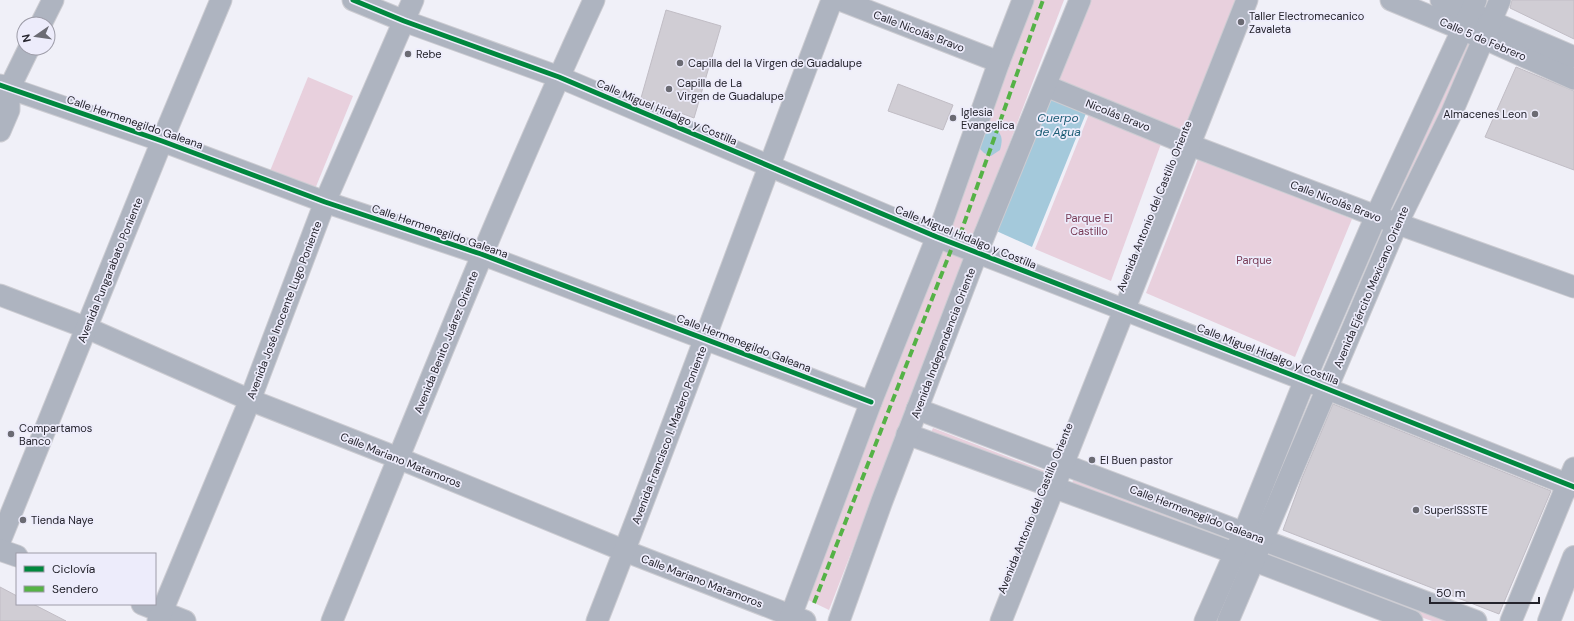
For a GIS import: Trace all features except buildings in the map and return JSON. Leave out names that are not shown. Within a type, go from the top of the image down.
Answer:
[{"type":"main road","points":[[1549,621],[1574,557]]},
{"type":"street","points":[[45,16],[53,0]]},
{"type":"street","name":"Avenida Pungarabato Poniente","points":[[0,541],[220,0]]},
{"type":"street","name":"Calle Miguel Hidalgo y Costilla","points":[[353,0],[404,21],[559,77],[977,253],[1328,389],[1572,480]]},
{"type":"street","name":"Avenida José Inocente Lugo Poniente","points":[[159,616],[250,400],[325,202],[413,0]]},
{"type":"street","name":"Avenida Benito Juárez Oriente","points":[[332,621],[481,254],[594,0]]},
{"type":"street","name":"Avenida Francisco I. Madero Poniente","points":[[597,621],[706,338],[768,165],[832,0]]},
{"type":"street","name":"Calle Nicolás Bravo","points":[[840,0],[999,62]]},
{"type":"street","points":[[795,619],[871,402],[938,237],[999,62],[1023,0]]},
{"type":"street","name":"Avenida Independencia Oriente","points":[[842,620],[917,409],[977,253],[1080,0]]},
{"type":"street","name":"Avenida Antonio del Castillo Oriente","points":[[1001,621],[1247,0]]},
{"type":"street","name":"Calle 5 de Febrero","points":[[1391,0],[1469,14]]},
{"type":"street","name":"Calle 5 de Febrero","points":[[1441,0],[1469,14],[1486,30],[1574,79]]},
{"type":"street","name":"Avenida Ejército Mexicano Oriente","points":[[1228,621],[1264,540],[1397,224],[1452,112],[1500,0]]},
{"type":"street","name":"Avenida Ejército Mexicano Oriente","points":[[1211,619],[1234,553],[1244,532],[1305,380],[1376,216],[1469,14]]},
{"type":"street","name":"Calle 5 de Febrero","points":[[1486,30],[1574,57]]},
{"type":"street","points":[[0,131],[9,110],[3,90],[25,56]]},
{"type":"street","name":"Nicolás Bravo","points":[[1046,86],[1190,144]]},
{"type":"street","name":"Calle Hermenegildo Galeana","points":[[3,90],[162,141],[325,202],[481,254],[706,338],[871,402]]},
{"type":"street","name":"Calle Nicolás Bravo","points":[[1190,144],[1397,224],[1574,287]]},
{"type":"street","name":"Calle Mariano Matamoros","points":[[0,295],[87,328],[250,400],[398,458],[624,551],[795,619]]},
{"type":"street","name":"Calle Hermenegildo Galeana","points":[[917,409],[1476,621]]},
{"type":"street","name":"Calle Hermenegildo Galeana","points":[[908,434],[1234,553],[1412,621]]},
{"type":"street","points":[[1511,621],[1572,480]]},
{"type":"street","points":[[0,550],[16,556]]},
{"type":"street","points":[[1334,592],[1342,570]]},
{"type":"street","points":[[143,605],[159,616],[185,621]]},
{"type":"green space","points":[[1028,0],[1064,0],[973,239],[945,228]]},
{"type":"green space","points":[[1087,0],[1239,0],[1186,138],[1056,83]]},
{"type":"green space","points":[[1468,41],[1474,47],[1400,195],[1398,192]]},
{"type":"green space","points":[[308,77],[353,96],[315,189],[270,171]]},
{"type":"green space","name":"Parque El Castillo","points":[[1089,114],[1162,141],[1111,281],[1035,249]]},
{"type":"green space","name":"Parque","points":[[1198,159],[1352,219],[1295,357],[1146,293]]},
{"type":"green space","points":[[939,246],[966,256],[829,610],[802,597]]},
{"type":"green space","points":[[933,428],[1045,471],[1042,480],[930,435]]},
{"type":"green space","points":[[1073,480],[1233,535],[1228,545],[1070,491]]},
{"type":"green space","points":[[1346,580],[1459,621],[1432,621],[1343,590]]},
{"type":"water","name":"Cuerpo de Agua","points":[[1047,93],[1087,111],[1032,247],[992,229]]},
{"type":"water","points":[[990,127],[1000,134],[1002,139],[1000,150],[991,156],[984,153],[979,148],[984,130]]},
{"type":"marked path","points":[[960,235],[1043,0]]},
{"type":"marked path","points":[[814,603],[951,250]]},
{"type":"cycle path","points":[[353,0],[404,21],[559,77],[937,237],[1305,380],[1574,487]]},
{"type":"cycle path","points":[[0,85],[162,141],[325,202],[481,254],[871,402]]},
{"type":"place","name":"Taller Electromecanico Zavaleta","points":[[1241,22]]},
{"type":"place","name":"Rebe","points":[[408,54]]},
{"type":"place","name":"Capilla del la Virgen de Guadalupe","points":[[680,63]]},
{"type":"place","name":"Capilla de La Virgen de Guadalupe","points":[[669,89]]},
{"type":"place","name":"Almacenes Leon","points":[[1535,114]]},
{"type":"place","name":"Iglesia Evangelica","points":[[953,118]]},
{"type":"place","name":"Compartamos Banco","points":[[11,434]]},
{"type":"place","name":"El Buen pastor","points":[[1092,460]]},
{"type":"place","name":"SuperISSSTE","points":[[1416,510]]},
{"type":"place","name":"Tienda Naye","points":[[23,520]]}]
